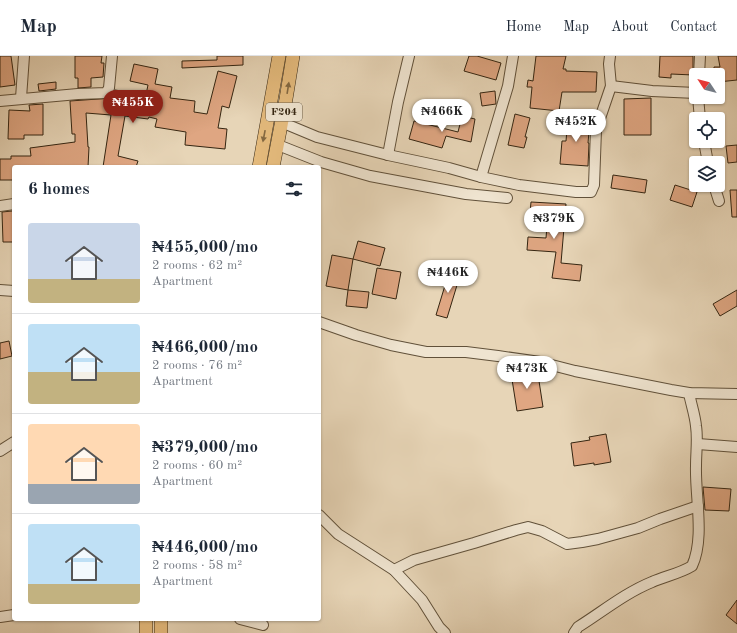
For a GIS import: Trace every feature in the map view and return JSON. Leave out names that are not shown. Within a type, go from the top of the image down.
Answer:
[{"type":"main road","name":"F204","points":[[259,165],[279,56]]},
{"type":"main road","name":"F204","points":[[273,165],[293,56]]},
{"type":"main road","points":[[161,621],[161,633]]},
{"type":"street","points":[[21,98],[24,56]]},
{"type":"street","points":[[0,101],[78,94],[106,94],[109,88],[112,56]]},
{"type":"street","points":[[388,155],[398,102],[409,56]]},
{"type":"street","points":[[481,177],[508,86],[513,56]]},
{"type":"street","points":[[282,122],[318,137],[481,177],[519,185],[576,192],[591,192],[594,185],[596,130],[611,86],[609,64],[610,56]]},
{"type":"street","points":[[699,68],[700,56]]},
{"type":"street","points":[[611,86],[652,91],[689,93]]},
{"type":"street","points":[[278,145],[321,162],[370,176],[466,194],[507,198]]},
{"type":"street","points":[[716,192],[719,201]]},
{"type":"street","points":[[0,206],[12,204]]},
{"type":"street","points":[[0,290],[12,291]]},
{"type":"street","points":[[321,323],[363,337],[419,351],[466,352],[540,362],[582,373],[689,393],[737,394]]},
{"type":"street","points":[[574,633],[578,627],[630,593],[652,582],[668,577],[692,566],[696,558],[698,544],[696,466],[698,444],[696,425],[689,393]]},
{"type":"street","points":[[0,451],[12,443]]},
{"type":"street","points":[[698,444],[737,447]]},
{"type":"street","points":[[394,570],[414,560],[528,527],[542,531],[567,544],[598,539],[638,528],[698,506]]},
{"type":"street","points":[[321,517],[338,534],[394,570],[422,600],[439,631]]},
{"type":"street","points":[[0,617],[12,615]]},
{"type":"street","points":[[248,621],[263,625]]},
{"type":"building","points":[[0,56],[11,56],[15,85],[0,87]]},
{"type":"building","points":[[75,56],[102,56],[101,63],[104,63],[103,77],[91,78],[91,87],[78,88],[78,78],[75,78]]},
{"type":"building","points":[[217,56],[243,56],[243,65],[182,68],[182,61],[217,60]]},
{"type":"building","points":[[469,56],[477,56],[501,63],[496,80],[464,71]]},
{"type":"building","points":[[536,56],[566,56],[563,69],[566,69],[566,71],[597,72],[596,92],[562,92],[559,111],[530,108],[532,87],[527,87],[528,80],[533,81]]},
{"type":"building","points":[[660,56],[693,56],[693,68],[689,68],[689,75],[671,74],[671,78],[659,77]]},
{"type":"building","points":[[718,56],[737,56],[737,80],[725,81],[725,68],[714,68],[720,67]]},
{"type":"building","points":[[134,64],[158,69],[155,84],[172,87],[170,98],[195,101],[194,112],[207,114],[218,71],[237,76],[229,108],[222,106],[218,128],[227,129],[225,149],[185,145],[186,132],[155,127],[157,119],[149,117],[148,119],[125,116],[118,156],[138,161],[137,165],[103,165],[111,115],[86,113],[89,147],[88,165],[12,165],[12,180],[0,180],[0,159],[11,159],[11,156],[31,156],[30,148],[75,142],[75,134],[72,134],[70,101],[112,98],[115,90],[121,91],[119,103],[134,105],[134,103],[144,104],[148,85],[130,81]]},
{"type":"building","points":[[56,82],[56,89],[39,91],[38,84]]},
{"type":"building","points":[[495,91],[496,104],[482,106],[480,93]]},
{"type":"building","points":[[651,98],[651,135],[624,135],[624,99]]},
{"type":"building","points":[[43,104],[43,135],[24,135],[24,139],[8,139],[9,110],[30,111],[29,105]]},
{"type":"building","points":[[515,114],[530,118],[524,148],[508,145]]},
{"type":"building","points":[[462,116],[475,119],[471,142],[446,136],[442,148],[409,139],[414,121],[458,132]]},
{"type":"building","points":[[568,118],[590,120],[588,166],[560,164],[562,141],[566,141]]},
{"type":"building","points":[[737,145],[737,162],[728,163],[726,146]]},
{"type":"building","points":[[613,175],[647,180],[645,193],[611,188]]},
{"type":"building","points":[[675,185],[689,189],[689,192],[697,192],[692,207],[670,200]]},
{"type":"building","points":[[730,190],[737,190],[737,217],[732,217]]},
{"type":"building","points":[[531,202],[566,204],[561,263],[582,265],[580,281],[552,278],[556,252],[527,250],[528,237],[546,238],[548,214],[530,213]]},
{"type":"building","points":[[12,211],[12,242],[3,242],[2,212]]},
{"type":"building","points":[[358,241],[385,248],[380,266],[353,259]]},
{"type":"building","points":[[332,255],[353,259],[348,290],[326,286]]},
{"type":"building","points":[[377,268],[401,272],[396,299],[372,294]]},
{"type":"building","points":[[450,269],[461,272],[447,318],[436,315]]},
{"type":"building","points":[[348,290],[369,292],[367,308],[346,306]]},
{"type":"building","points":[[737,290],[737,306],[720,316],[713,304]]},
{"type":"building","points":[[9,341],[12,356],[0,359],[0,343]]},
{"type":"building","points":[[537,368],[543,407],[517,411],[511,373]]},
{"type":"building","points":[[606,434],[611,462],[574,466],[571,443],[590,440],[589,437]]},
{"type":"building","points":[[703,487],[731,489],[729,511],[705,510]]},
{"type":"building","points":[[737,600],[737,624],[726,615]]}]
